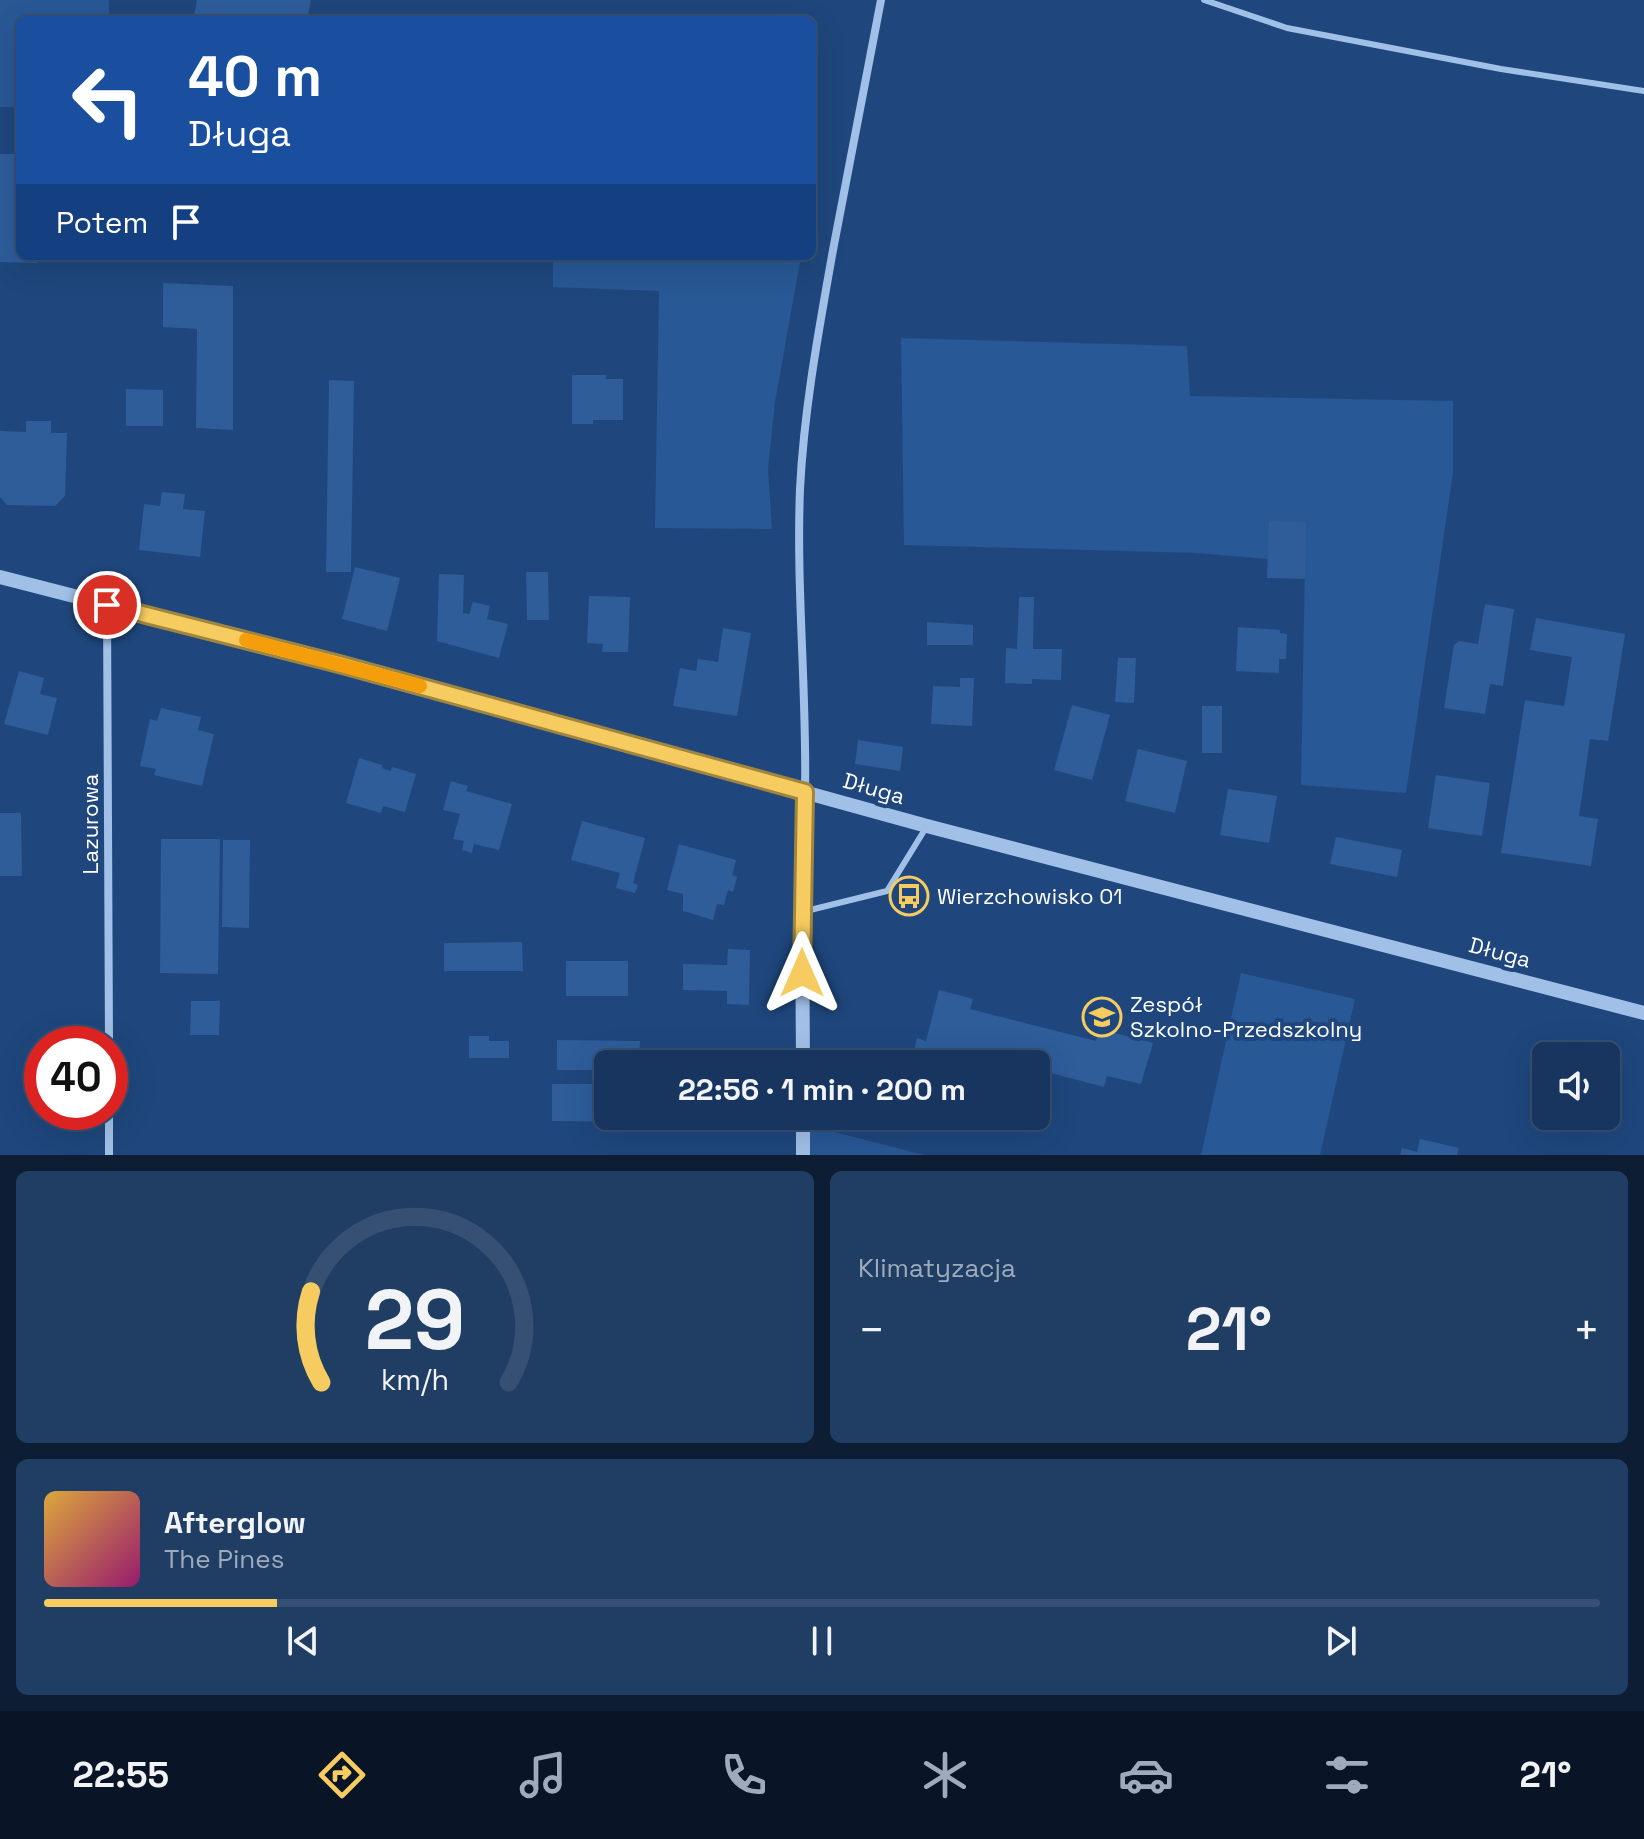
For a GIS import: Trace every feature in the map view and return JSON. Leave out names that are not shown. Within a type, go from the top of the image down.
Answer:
[{"type":"street","points":[[803,1050],[806,733],[799,532],[808,402],[881,0]]},
{"type":"street","name":"Długa","points":[[0,577],[339,664],[927,826],[1644,1013]]},
{"type":"street","name":"Lazurowa","points":[[107,605],[109,1026]]},
{"type":"street","points":[[109,1130],[109,1155]]},
{"type":"street","points":[[803,1130],[803,1155]]},
{"type":"lane","points":[[1204,0],[1287,28],[1501,69],[1644,91]]},
{"type":"lane","points":[[802,912],[887,891],[927,826]]},
{"type":"shaded area","points":[[0,0],[109,0],[109,16],[16,16],[16,107],[0,107]]},
{"type":"shaded area","points":[[446,14],[555,14],[555,16]]},
{"type":"shaded area","points":[[553,260],[800,260],[775,402],[768,469],[772,529],[655,528],[659,291],[553,287]]},
{"type":"shaded area","points":[[901,338],[1187,346],[1190,396],[1453,401],[1453,473],[1406,793],[1301,785],[1305,562],[1196,553],[904,545]]},
{"type":"shaded area","points":[[1241,973],[1355,999],[1320,1155],[1201,1155]]},
{"type":"shaded area","points":[[803,1130],[826,1130],[924,1155],[803,1155]]},
{"type":"building","points":[[197,0],[311,0],[308,16],[194,16]]},
{"type":"building","points":[[0,154],[16,154],[16,260],[38,260],[38,263],[0,262]]},
{"type":"building","points":[[163,283],[233,286],[233,430],[196,428],[197,329],[163,327]]},
{"type":"building","points":[[572,375],[606,375],[606,379],[623,379],[623,420],[572,424]]},
{"type":"building","points":[[329,380],[354,381],[351,572],[326,572]]},
{"type":"building","points":[[126,389],[163,390],[163,426],[126,426]]},
{"type":"building","points":[[26,421],[51,421],[51,433],[67,433],[65,496],[55,506],[7,505],[0,497],[0,431],[26,432]]},
{"type":"building","points":[[162,492],[185,494],[183,509],[205,511],[200,557],[139,550],[144,504],[160,506]]},
{"type":"building","points":[[1269,521],[1306,522],[1305,579],[1267,578]]},
{"type":"building","points":[[355,567],[400,578],[387,631],[342,619]]},
{"type":"building","points":[[526,572],[548,572],[549,620],[527,620]]},
{"type":"building","points":[[439,574],[464,575],[463,613],[469,614],[473,602],[490,606],[487,619],[508,624],[499,658],[437,641]]},
{"type":"building","points":[[589,596],[630,597],[628,652],[602,652],[603,644],[587,643]]},
{"type":"building","points":[[1019,597],[1034,597],[1033,649],[1062,649],[1061,680],[1032,679],[1032,684],[1005,683],[1006,648],[1017,649]]},
{"type":"building","points":[[1485,604],[1514,609],[1503,686],[1490,684],[1485,714],[1444,708],[1454,645],[1459,641],[1478,644]]},
{"type":"building","points":[[1536,618],[1625,634],[1608,741],[1590,739],[1579,816],[1598,819],[1591,866],[1501,853],[1525,700],[1564,706],[1572,657],[1530,650]]},
{"type":"building","points":[[927,622],[973,625],[973,645],[927,645]]},
{"type":"building","points":[[1238,627],[1280,630],[1280,633],[1287,634],[1286,659],[1279,659],[1279,673],[1236,671]]},
{"type":"building","points":[[723,628],[751,633],[737,716],[673,706],[680,668],[696,671],[698,659],[718,662]]},
{"type":"building","points":[[1118,658],[1136,658],[1134,703],[1115,702]]},
{"type":"building","points":[[19,671],[44,678],[40,694],[57,698],[48,735],[4,724]]},
{"type":"building","points":[[960,678],[974,678],[972,726],[931,724],[933,686],[960,687]]},
{"type":"building","points":[[1072,705],[1110,715],[1092,780],[1054,770]]},
{"type":"building","points":[[1202,706],[1222,706],[1222,753],[1202,753]]},
{"type":"building","points":[[161,708],[201,717],[198,730],[214,734],[202,786],[154,775],[156,769],[140,766],[150,719],[157,721]]},
{"type":"building","points":[[858,740],[903,747],[900,771],[855,764]]},
{"type":"building","points":[[1138,749],[1187,761],[1175,813],[1125,801]]},
{"type":"building","points":[[359,758],[391,771],[392,767],[416,774],[405,812],[383,806],[381,813],[346,803]]},
{"type":"building","points":[[1436,775],[1490,783],[1482,836],[1428,828]]},
{"type":"building","points":[[451,781],[468,786],[466,791],[512,804],[499,850],[474,844],[472,853],[462,850],[464,841],[453,839],[460,814],[443,810]]},
{"type":"building","points":[[1228,789],[1277,796],[1269,843],[1220,835]]},
{"type":"building","points":[[0,813],[21,813],[22,876],[0,876]]},
{"type":"building","points":[[582,821],[645,838],[633,883],[638,885],[635,893],[616,888],[620,873],[571,860]]},
{"type":"building","points":[[1336,837],[1402,850],[1397,877],[1330,864]]},
{"type":"building","points":[[161,839],[220,839],[218,974],[160,973]]},
{"type":"building","points":[[223,840],[250,840],[249,928],[222,927]]},
{"type":"building","points":[[679,844],[736,860],[732,875],[737,877],[733,892],[728,890],[724,905],[717,904],[713,920],[683,911],[683,894],[667,890]]},
{"type":"building","points":[[522,942],[523,971],[444,971],[444,943]]},
{"type":"building","points":[[728,949],[750,950],[749,1005],[727,1004],[727,991],[683,990],[683,964],[727,965]]},
{"type":"building","points":[[566,961],[628,961],[628,996],[566,996]]},
{"type":"building","points":[[939,990],[973,999],[970,1009],[1096,1041],[1100,1029],[1153,1043],[1141,1084],[1107,1076],[1104,1087],[1050,1073],[1050,1050],[914,1050],[917,1038],[926,1041]]},
{"type":"building","points":[[191,1001],[220,1001],[219,1035],[190,1035]]},
{"type":"building","points":[[469,1036],[489,1036],[489,1041],[509,1041],[509,1058],[469,1058]]},
{"type":"building","points":[[557,1040],[640,1041],[640,1050],[594,1050],[594,1070],[557,1070]]},
{"type":"building","points":[[552,1084],[594,1084],[594,1121],[552,1121]]},
{"type":"building","points":[[1420,1139],[1459,1148],[1457,1155],[1400,1155],[1402,1148],[1417,1152]]},
{"type":"slow traffic","points":[[246,640],[420,686]]},
{"type":"place","name":"Wierzchowisko 01","points":[[909,896]]},
{"type":"place","name":"Zespół Szkolno-Przedszkolny","points":[[1102,1017]]},
{"type":"route","points":[[107,605],[339,664],[805,792],[802,973]]}]
